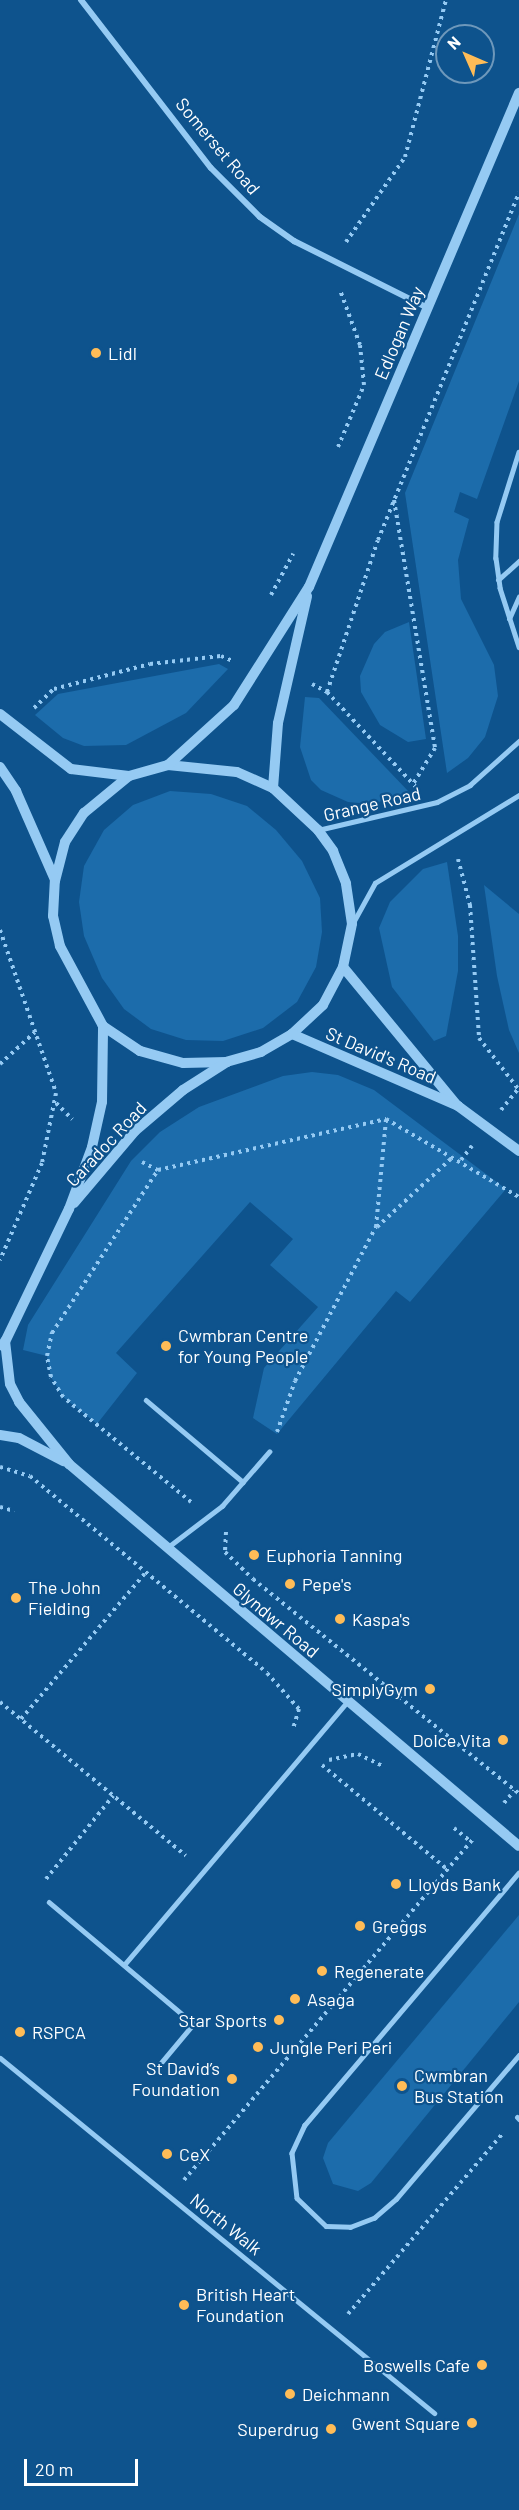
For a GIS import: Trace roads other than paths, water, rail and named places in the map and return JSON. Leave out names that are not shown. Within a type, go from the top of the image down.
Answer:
[{"type":"street","name":"Somerset Road","points":[[81,0],[235,194],[294,241],[428,308]]},
{"type":"street","name":"Edlogan Way","points":[[168,765],[234,705],[309,587],[519,93]]},
{"type":"street","name":"Edlogan Way","points":[[273,788],[278,723],[309,587]]},
{"type":"street","name":"St David's Road","points":[[0,714],[71,769],[129,776],[168,765],[237,772],[273,788],[318,830],[333,851],[346,884],[352,924],[343,967],[322,1005],[292,1035],[261,1052],[227,1062],[183,1063],[140,1051],[103,1026],[60,946],[53,916],[55,881],[65,842],[84,813],[129,776]]},
{"type":"street","name":"St David's Road","points":[[0,767],[16,791],[55,881]]},
{"type":"street","name":"St David's Road","points":[[343,967],[458,1106]]},
{"type":"street","name":"Caradoc Road","points":[[69,1464],[20,1402],[10,1384],[2,1346],[69,1209],[92,1147],[102,1102],[103,1026]]},
{"type":"street","name":"St David's Road","points":[[292,1035],[458,1106],[519,1151]]},
{"type":"street","name":"Caradoc Road","points":[[69,1209],[135,1131],[183,1090],[227,1062]]},
{"type":"street","points":[[0,1435],[19,1438],[69,1464]]},
{"type":"street","name":"Glyndwr Road","points":[[69,1464],[166,1549],[519,1846]]},
{"type":"street","name":"North Walk","points":[[0,2058],[434,2413]]},
{"type":"lane","points":[[519,452],[497,522],[498,580],[519,647]]},
{"type":"lane","points":[[498,580],[519,561]]},
{"type":"lane","points":[[509,619],[519,597]]},
{"type":"lane","name":"Grange Road","points":[[318,830],[436,802],[470,784],[519,741]]},
{"type":"lane","points":[[352,924],[375,883],[519,795]]},
{"type":"lane","points":[[146,1400],[243,1482]]},
{"type":"lane","points":[[166,1549],[208,1516],[243,1482],[269,1452]]},
{"type":"lane","points":[[123,1965],[347,1702]]},
{"type":"lane","points":[[519,1873],[305,2125],[292,2153],[297,2198],[326,2226],[350,2227],[374,2218],[396,2199],[519,2055]]},
{"type":"lane","points":[[49,1902],[194,2024],[153,2073]]},
{"type":"place","name":"Lidl","points":[[96,353]]},
{"type":"place","name":"Cwmbran Centre for Young People","points":[[166,1346]]},
{"type":"place","name":"Euphoria Tanning","points":[[254,1555]]},
{"type":"place","name":"Pepe's","points":[[290,1584]]},
{"type":"place","name":"The John Fielding","points":[[16,1598]]},
{"type":"place","name":"Kaspa's","points":[[340,1619]]},
{"type":"place","name":"SimplyGym","points":[[430,1689]]},
{"type":"place","name":"Dolce Vita","points":[[503,1740]]},
{"type":"place","name":"Lloyds Bank","points":[[396,1884]]},
{"type":"place","name":"Greggs","points":[[360,1926]]},
{"type":"place","name":"Regenerate","points":[[322,1971]]},
{"type":"place","name":"Asaga","points":[[295,1999]]},
{"type":"place","name":"Star Sports","points":[[279,2020]]},
{"type":"place","name":"RSPCA","points":[[20,2032]]},
{"type":"place","name":"Jungle Peri Peri","points":[[258,2047]]},
{"type":"place","name":"St David’s Foundation","points":[[232,2079]]},
{"type":"place","name":"Cwmbran Bus Station","points":[[402,2086]]},
{"type":"place","name":"CeX","points":[[167,2154]]},
{"type":"place","name":"British Heart Foundation","points":[[184,2305]]},
{"type":"place","name":"Boswells Cafe","points":[[482,2365]]},
{"type":"place","name":"Deichmann","points":[[290,2394]]},
{"type":"place","name":"Gwent Square","points":[[472,2423]]},
{"type":"place","name":"Superdrug","points":[[331,2429]]}]
